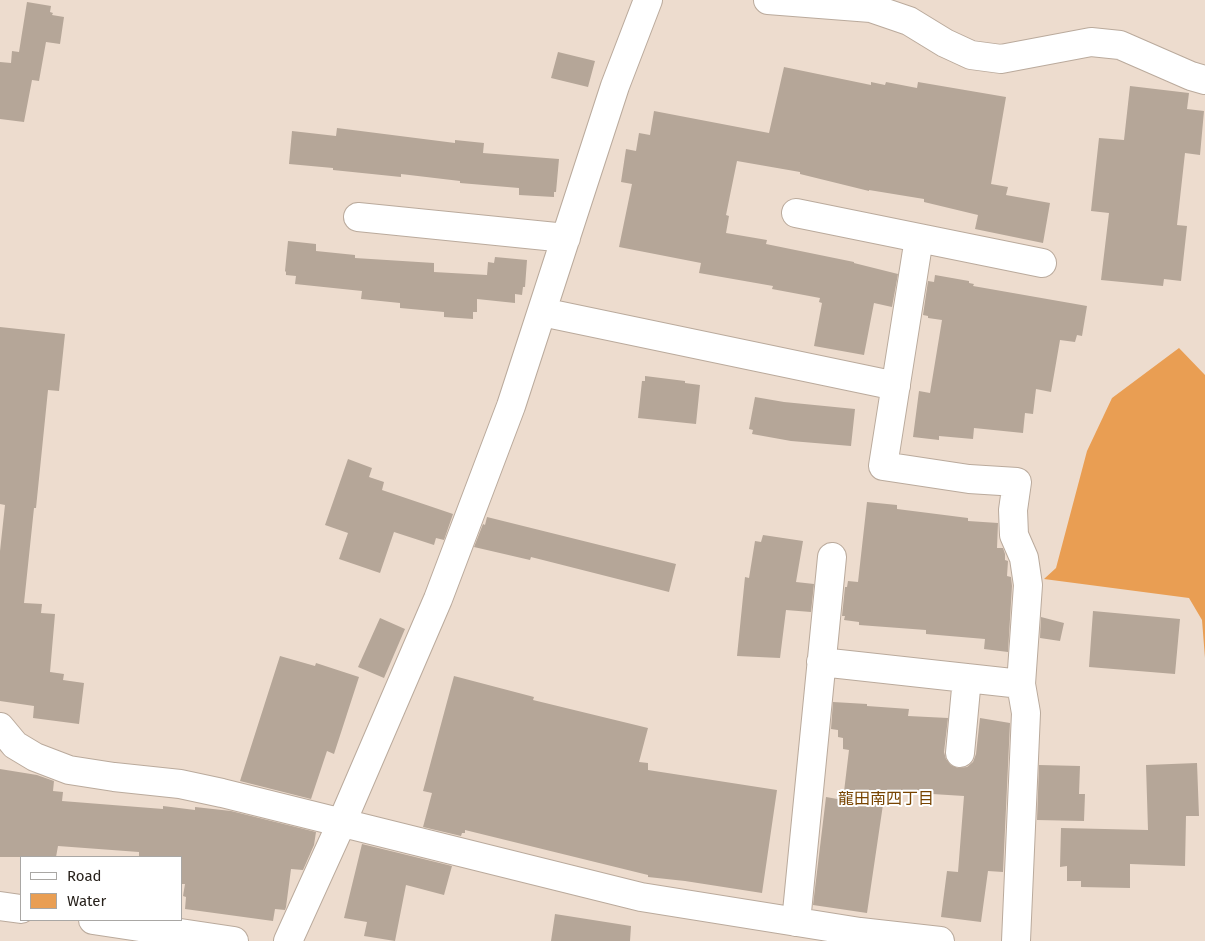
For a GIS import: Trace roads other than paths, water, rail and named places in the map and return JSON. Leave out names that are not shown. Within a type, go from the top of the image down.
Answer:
[{"type":"street","points":[[288,941],[342,822],[438,599],[511,406],[615,86],[648,0]]},
{"type":"street","points":[[768,0],[871,8],[909,21],[945,43],[971,55],[1001,59],[1091,42],[1120,45],[1191,76],[1205,80]]},
{"type":"street","points":[[796,213],[1042,263]]},
{"type":"street","points":[[358,217],[566,238]]},
{"type":"street","points":[[920,238],[883,466],[969,479],[1016,482],[1013,510],[1014,535],[1024,558],[1028,585],[1022,684],[1026,713],[1016,941]]},
{"type":"street","points":[[542,312],[896,386]]},
{"type":"street","points":[[796,922],[832,557]]},
{"type":"street","points":[[821,662],[1022,684]]},
{"type":"street","points":[[960,753],[967,678]]},
{"type":"street","points":[[0,727],[15,745],[35,757],[69,770],[188,786],[342,822],[641,897],[860,932],[940,941]]},
{"type":"street","points":[[0,906],[20,909]]},
{"type":"street","points":[[100,921],[234,941]]},
{"type":"water","points":[[1179,348],[1205,375],[1205,658],[1202,620],[1189,598],[1044,579],[1056,568],[1087,451],[1112,398]]},
{"type":"district","name":"龍田南四丁目","points":[[886,800]]}]
